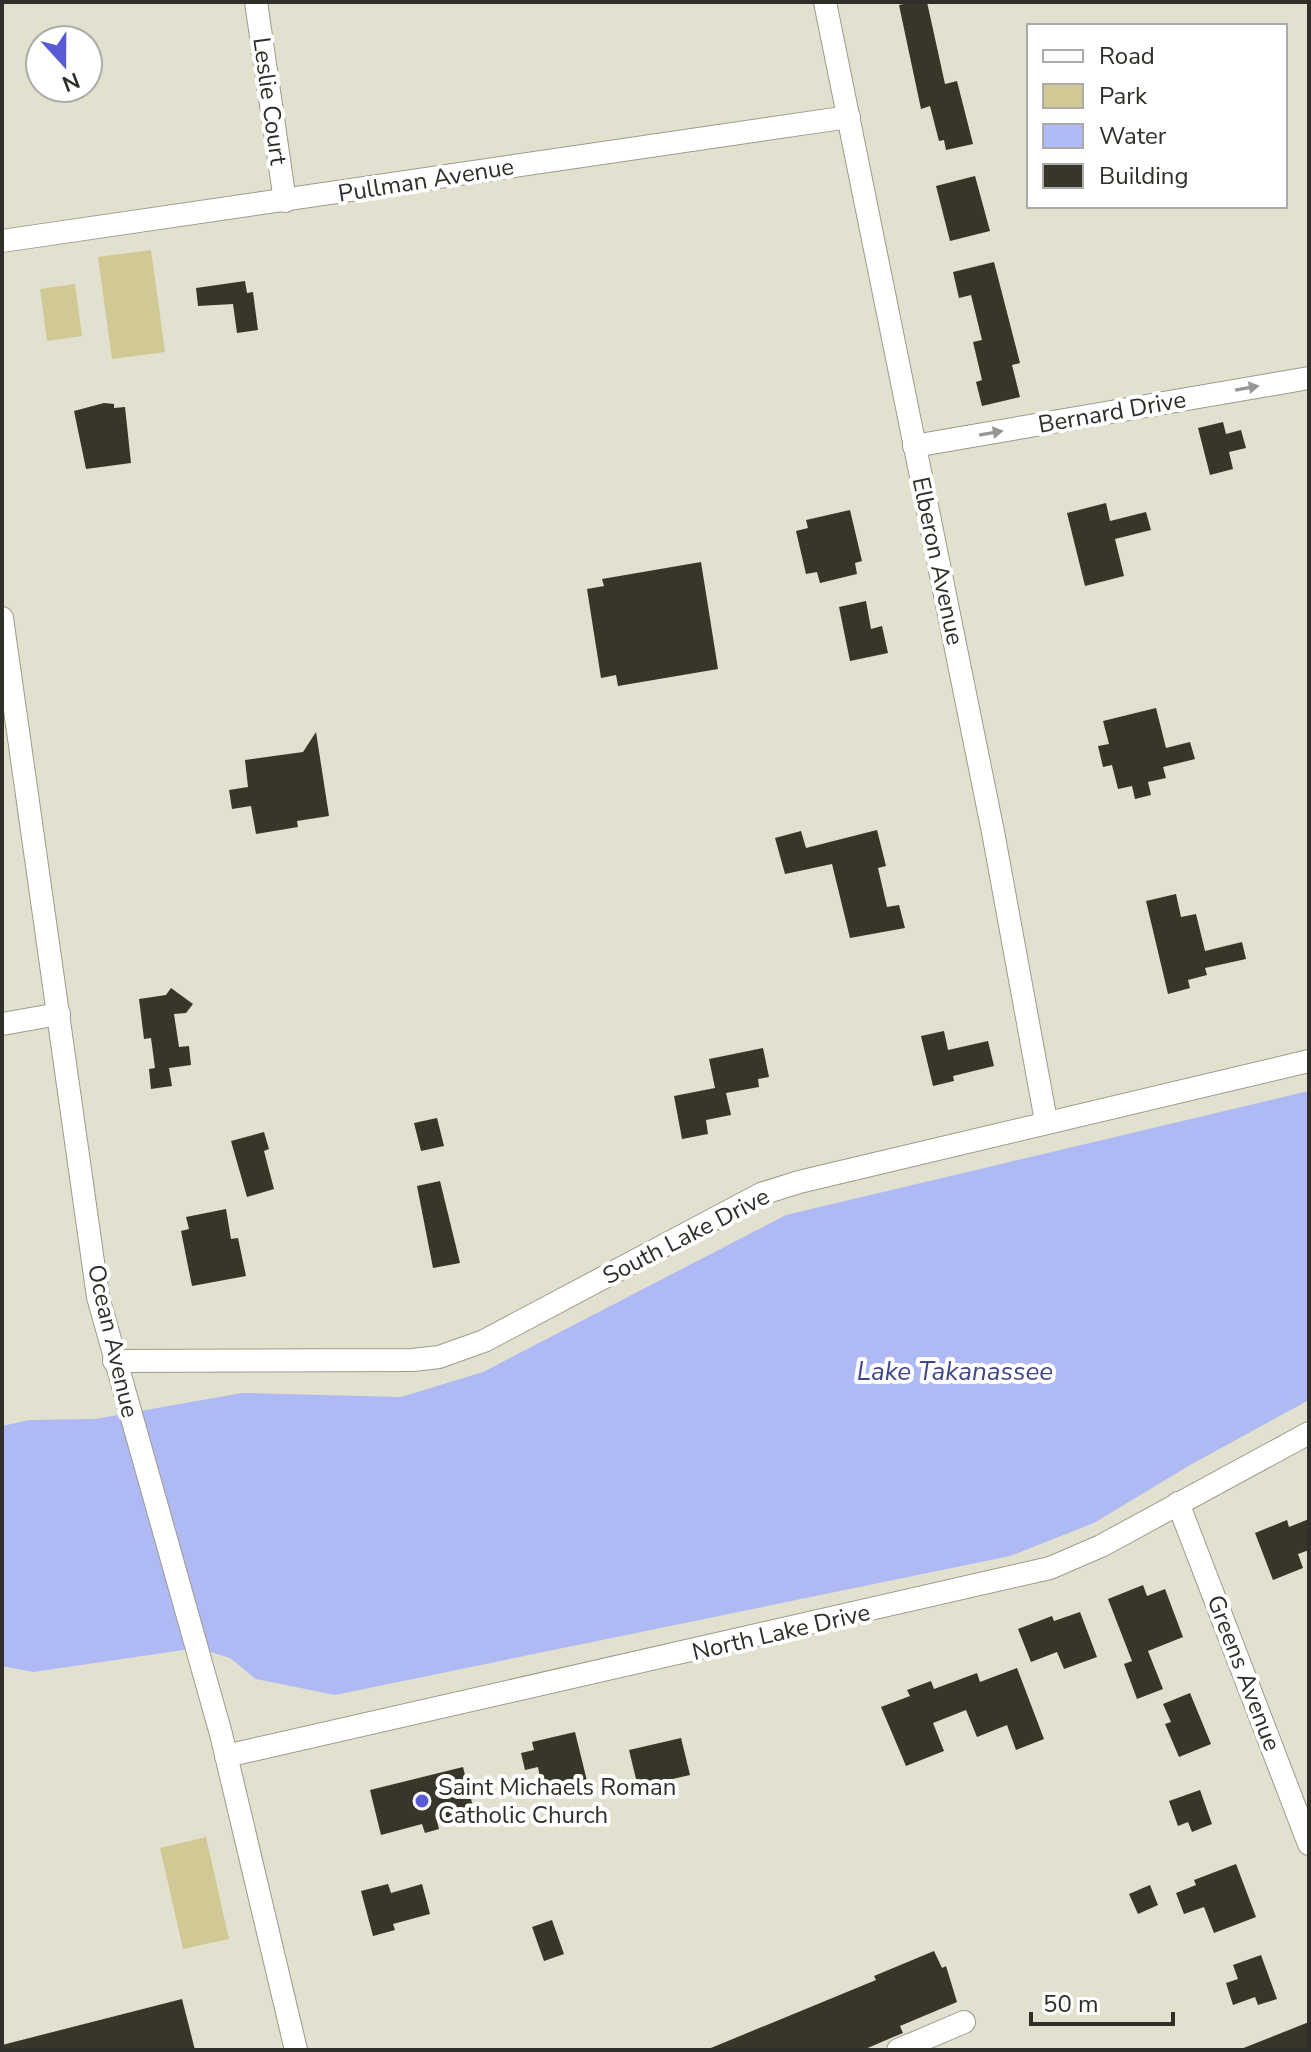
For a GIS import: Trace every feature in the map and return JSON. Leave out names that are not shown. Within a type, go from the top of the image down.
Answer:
[{"type":"street","name":"Leslie Court","points":[[256,2],[285,201]]},
{"type":"street","name":"Elberon Avenue","points":[[825,2],[1001,869],[1046,1121]]},
{"type":"street","name":"Pullman Avenue","points":[[2,241],[849,117]]},
{"type":"street","name":"Bernard Drive","points":[[914,446],[1309,378]]},
{"type":"street","name":"Ocean Avenue","points":[[2,618],[98,1297],[226,1756],[296,2050]]},
{"type":"street","points":[[2,1024],[59,1014]]},
{"type":"street","name":"South Lake Drive","points":[[114,1361],[387,1361],[439,1357],[484,1341],[761,1194],[1046,1121],[1309,1061]]},
{"type":"street","name":"North Lake Drive","points":[[226,1756],[991,1584],[1074,1558],[1309,1433]]},
{"type":"street","name":"Greens Avenue","points":[[1178,1503],[1309,1844]]},
{"type":"street","points":[[898,2050],[964,2022]]},
{"type":"green space","points":[[151,250],[165,352],[112,359],[98,257]]},
{"type":"green space","points":[[75,284],[82,336],[47,341],[40,289]]},
{"type":"green space","points":[[206,1837],[229,1939],[183,1949],[160,1848]]},
{"type":"water","name":"Lake Takanassee","points":[[1309,1091],[1309,1400],[1190,1465],[1094,1523],[1010,1556],[335,1695],[256,1679],[230,1658],[197,1648],[33,1672],[2,1666],[2,1426],[29,1420],[95,1419],[242,1393],[401,1397],[483,1372],[786,1215]]},
{"type":"building","points":[[927,2],[945,84],[957,81],[973,144],[946,150],[944,140],[939,141],[930,106],[921,109],[899,5]]},
{"type":"building","points":[[975,176],[990,231],[950,241],[936,186]]},
{"type":"building","points":[[994,262],[1020,363],[1012,365],[1020,397],[982,406],[976,382],[982,380],[973,342],[982,340],[971,295],[959,298],[953,272]]},
{"type":"building","points":[[245,281],[247,293],[253,292],[258,330],[237,333],[233,304],[198,306],[196,288]]},
{"type":"building","points":[[104,403],[114,404],[114,408],[125,407],[131,463],[86,469],[74,411]]},
{"type":"building","points":[[1223,422],[1226,434],[1241,430],[1246,448],[1229,452],[1233,469],[1210,475],[1198,428]]},
{"type":"building","points":[[1106,503],[1110,521],[1146,512],[1151,530],[1115,539],[1124,576],[1085,586],[1067,513]]},
{"type":"building","points":[[850,510],[862,561],[855,563],[857,574],[820,583],[817,572],[806,574],[796,531],[808,528],[806,520]]},
{"type":"building","points":[[701,562],[718,669],[618,686],[616,675],[601,678],[587,589],[604,586],[602,579]]},
{"type":"building","points":[[866,601],[871,629],[882,626],[888,653],[850,661],[839,607]]},
{"type":"building","points":[[1156,708],[1166,748],[1190,742],[1195,759],[1163,767],[1166,778],[1148,782],[1151,795],[1135,799],[1132,786],[1118,789],[1112,765],[1103,767],[1098,746],[1109,744],[1103,721]]},
{"type":"building","points":[[316,732],[329,816],[297,821],[298,827],[256,834],[251,806],[232,809],[229,790],[248,787],[245,760],[303,752]]},
{"type":"building","points":[[877,830],[886,866],[878,868],[887,907],[899,905],[905,928],[850,938],[832,864],[785,874],[775,838],[801,831],[806,848]]},
{"type":"building","points":[[1176,894],[1181,917],[1196,914],[1205,951],[1242,942],[1246,959],[1205,968],[1207,975],[1188,980],[1190,988],[1168,994],[1146,901]]},
{"type":"building","points":[[171,988],[193,1004],[186,1013],[174,1014],[179,1047],[189,1046],[191,1065],[169,1068],[172,1086],[151,1089],[149,1069],[155,1068],[151,1038],[144,1039],[139,999],[166,995]]},
{"type":"building","points":[[944,1031],[948,1050],[988,1041],[994,1066],[953,1076],[954,1081],[933,1086],[921,1036]]},
{"type":"building","points":[[763,1048],[769,1077],[758,1079],[759,1087],[726,1093],[731,1115],[706,1120],[708,1134],[682,1139],[674,1096],[715,1088],[709,1059]]},
{"type":"building","points":[[437,1118],[444,1146],[421,1151],[414,1123]]},
{"type":"building","points":[[264,1132],[269,1149],[264,1151],[274,1189],[247,1197],[231,1141]]},
{"type":"building","points":[[440,1181],[460,1263],[433,1268],[417,1186]]},
{"type":"building","points":[[226,1209],[231,1239],[238,1238],[246,1276],[192,1286],[181,1231],[189,1229],[186,1217]]},
{"type":"building","points":[[1309,1519],[1309,1550],[1298,1554],[1303,1568],[1273,1580],[1255,1533],[1287,1520],[1289,1527]]},
{"type":"building","points":[[1143,1585],[1147,1596],[1165,1589],[1183,1637],[1148,1651],[1163,1689],[1137,1699],[1124,1664],[1132,1661],[1108,1599]]},
{"type":"building","points":[[1080,1612],[1097,1657],[1064,1669],[1057,1652],[1031,1662],[1018,1629],[1052,1616],[1054,1621]]},
{"type":"building","points":[[1017,1668],[1044,1739],[1016,1750],[1007,1725],[977,1737],[966,1710],[933,1723],[944,1751],[906,1766],[881,1707],[910,1696],[907,1690],[931,1681],[934,1689],[977,1673],[980,1682]]},
{"type":"building","points":[[1190,1693],[1211,1744],[1179,1757],[1165,1724],[1171,1722],[1163,1704]]},
{"type":"building","points":[[575,1732],[589,1789],[557,1797],[554,1785],[542,1787],[538,1767],[525,1770],[521,1753],[534,1750],[532,1742]]},
{"type":"building","points":[[681,1738],[690,1775],[638,1787],[629,1750]]},
{"type":"building","name":"Saint Michaels Roman Catholic Church","points":[[463,1767],[474,1811],[437,1821],[439,1829],[425,1833],[422,1824],[381,1835],[370,1790]]},
{"type":"building","points":[[1200,1790],[1212,1824],[1192,1832],[1188,1822],[1178,1826],[1169,1801]]},
{"type":"building","points":[[1236,1864],[1256,1917],[1214,1933],[1204,1907],[1184,1914],[1176,1893],[1196,1885],[1194,1880]]},
{"type":"building","points":[[388,1884],[391,1893],[422,1884],[430,1914],[393,1924],[395,1930],[373,1936],[361,1891]]},
{"type":"building","points":[[1150,1885],[1158,1905],[1138,1914],[1129,1894]]},
{"type":"building","points":[[552,1920],[564,1954],[544,1961],[532,1927]]},
{"type":"building","points":[[934,1951],[942,1968],[946,1966],[957,2002],[900,2026],[903,2033],[863,2050],[706,2050],[876,1980],[874,1976]]},
{"type":"building","points":[[1261,1955],[1277,1999],[1258,2005],[1255,1997],[1233,2005],[1226,1983],[1238,1979],[1233,1965]]},
{"type":"building","points":[[182,1999],[195,2050],[3,2050],[2,2045]]},
{"type":"building","points":[[1309,2022],[1309,2050],[1241,2050],[1241,2049]]},
{"type":"place","name":"Saint Michaels Roman Catholic Church","points":[[422,1801]]}]
